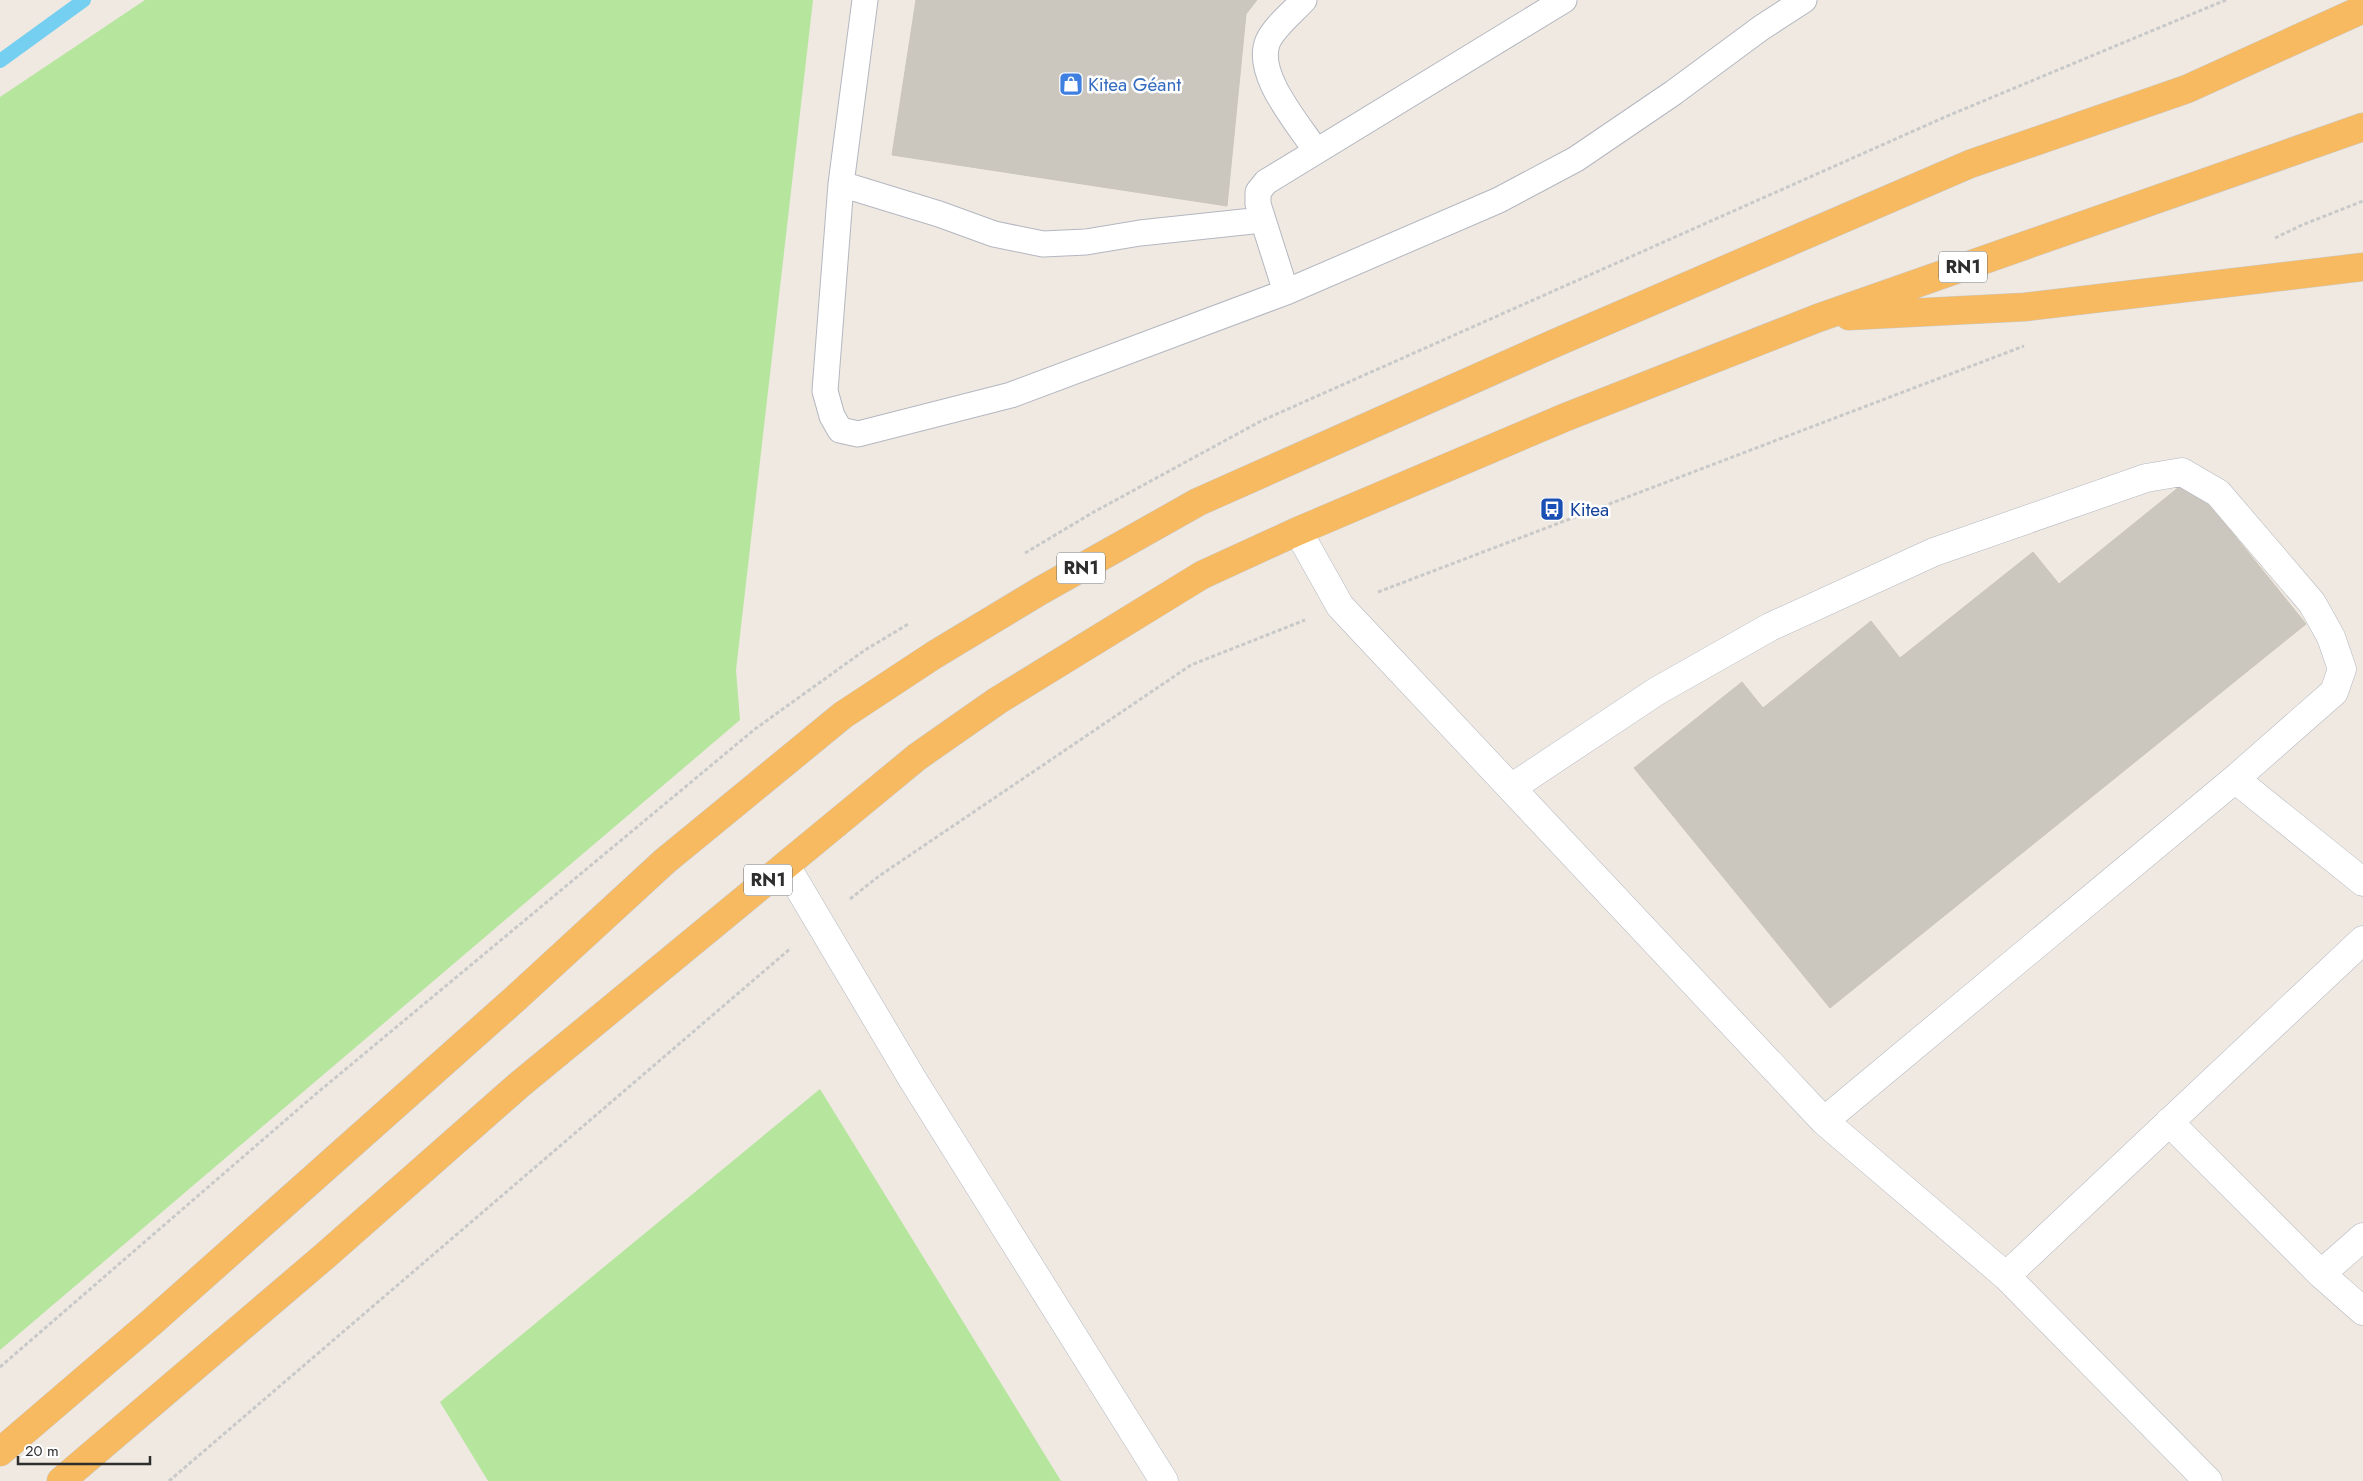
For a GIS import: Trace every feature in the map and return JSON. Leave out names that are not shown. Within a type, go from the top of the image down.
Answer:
[{"type":"highway","name":"RN1","points":[[0,1452],[152,1321],[493,1018],[665,861],[843,715],[966,635],[1040,590],[1198,502],[1553,344],[1970,164],[2187,89],[2363,9]]},
{"type":"highway","name":"RN1","points":[[61,1481],[326,1255],[519,1085],[917,757],[997,701],[1202,575],[1298,531],[1566,417],[1818,318],[2363,127]]},
{"type":"highway","points":[[1818,318],[2025,307],[2363,267]]},
{"type":"street","points":[[1511,788],[1657,691],[1770,627],[1934,552],[2146,478],[2182,472],[2218,493],[2312,603],[2331,637],[2342,669],[2334,692],[2235,779],[1824,1121]]},
{"type":"street","points":[[1298,531],[1340,606],[1824,1121],[2006,1276],[2208,1481]]},
{"type":"street","points":[[2235,779],[2363,882]]},
{"type":"street","points":[[786,866],[918,1088],[1164,1481]]},
{"type":"street","points":[[2006,1276],[2363,940]]},
{"type":"street","points":[[2169,1122],[2321,1274],[2363,1311]]},
{"type":"street","points":[[2321,1274],[2363,1237]]},
{"type":"lane","points":[[865,0],[841,184],[825,392],[832,416],[840,430],[858,434],[1011,395],[1286,292],[1499,200],[1576,159],[1673,93],[1761,28],[1804,0]]},
{"type":"lane","points":[[1304,0],[1268,40],[1264,55],[1266,69],[1274,87],[1316,150]]},
{"type":"lane","points":[[1286,292],[1262,220],[1258,192],[1266,182],[1564,0]]},
{"type":"lane","points":[[841,184],[939,214],[994,234],[1043,244],[1086,242],[1140,233],[1262,220]]},
{"type":"path","points":[[169,1481],[820,923],[878,876],[1191,666],[1340,606],[2029,344]]},
{"type":"green space","points":[[145,0],[813,0],[736,670],[740,720],[0,1350],[0,97]]},
{"type":"green space","points":[[820,1089],[1061,1481],[488,1481],[440,1402]]},
{"type":"building","name":"Kitea Géant","points":[[916,0],[1257,0],[1246,14],[1227,206],[892,155]]},
{"type":"building","points":[[2189,479],[2306,624],[1830,1008],[1634,768],[1742,682],[1763,708],[1871,621],[1900,658],[2033,552],[2059,584]]},
{"type":"waterway","points":[[0,61],[84,0]]},
{"type":"place","name":"Kitea Géant","points":[[1071,84]]},
{"type":"place","name":"Kitea","points":[[1552,509]]}]
